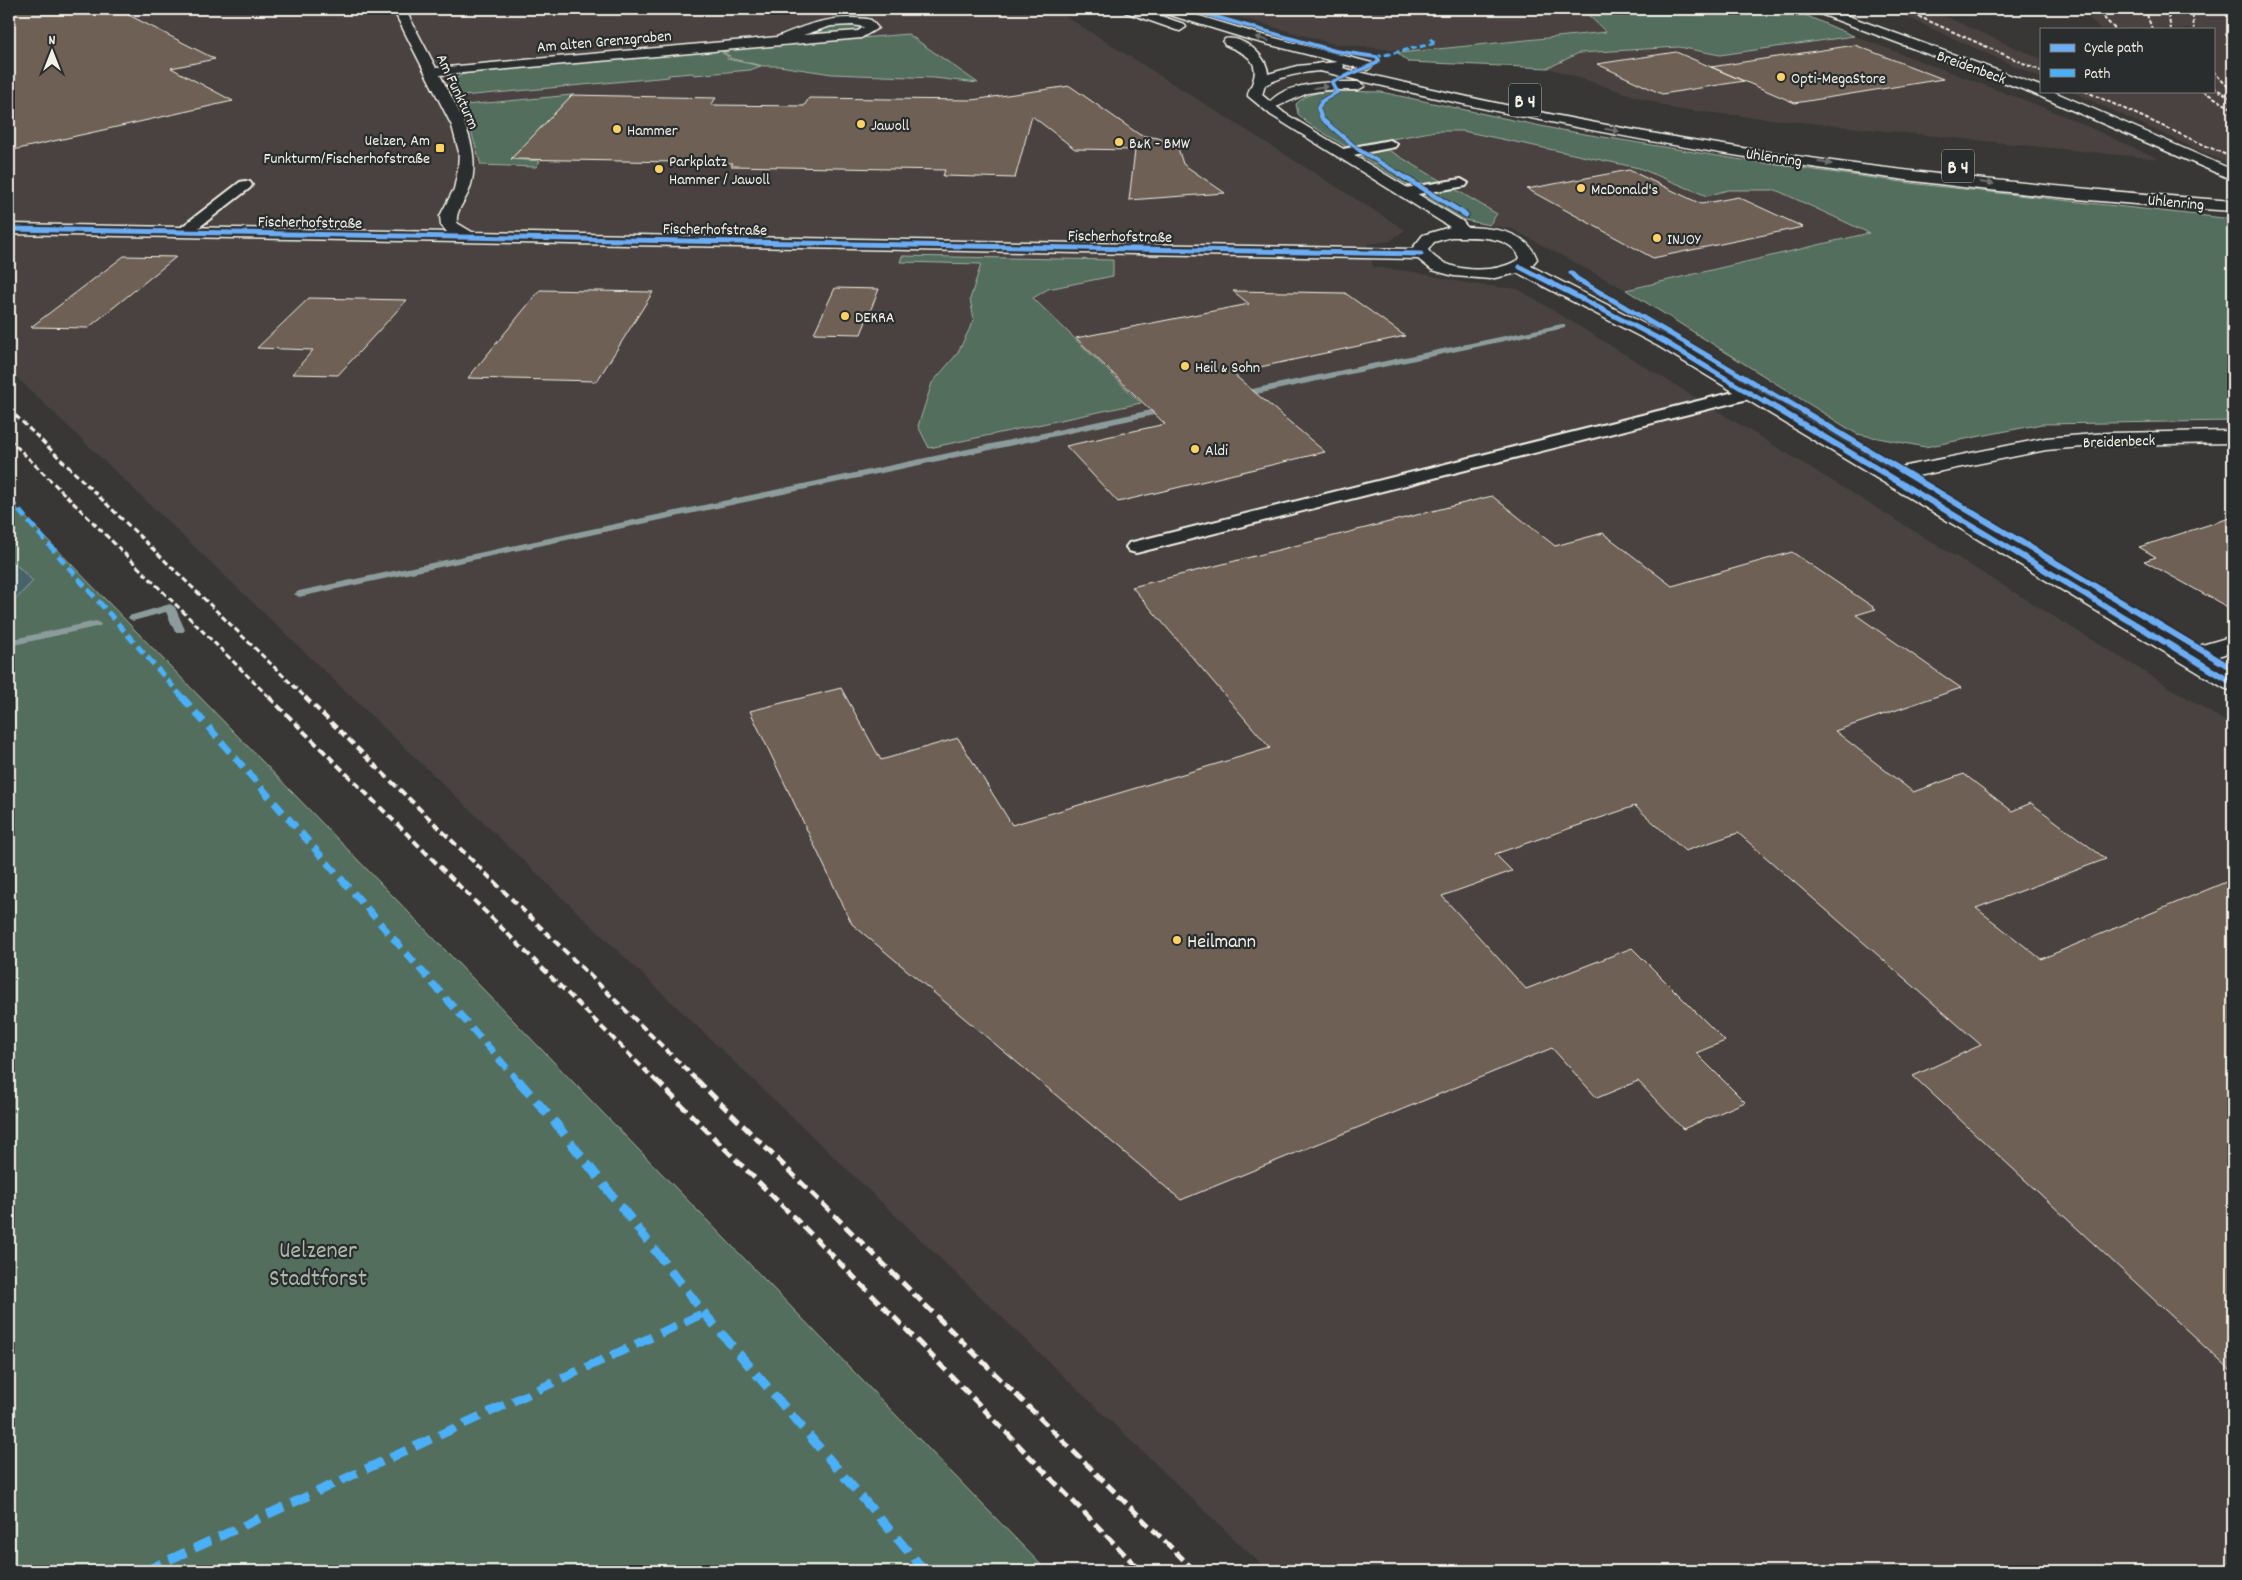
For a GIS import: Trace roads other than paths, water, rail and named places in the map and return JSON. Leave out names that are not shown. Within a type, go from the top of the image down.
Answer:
[{"type":"main road","name":"Am Funkturm","points":[[399,9],[459,126],[466,152],[466,170],[462,189],[448,216],[449,225],[456,231],[469,237]]},
{"type":"main road","name":"B 4","points":[[1129,9],[1229,42],[1321,67]]},
{"type":"main road","name":"B 4","points":[[1164,9],[1309,52],[1490,94],[1581,111]]},
{"type":"main road","name":"Breidenbeck","points":[[1819,9],[2040,91]]},
{"type":"main road","name":"Am alten Grenzgraben","points":[[432,72],[861,34],[872,28],[867,23],[837,21],[822,23],[778,41]]},
{"type":"main road","points":[[1229,42],[1252,53],[1262,65],[1259,83],[1255,89],[1255,96],[1260,102],[1276,108],[1343,153],[1456,224],[1462,232]]},
{"type":"main road","points":[[1276,108],[1279,94],[1288,86],[1318,72],[1321,67],[1319,60],[1309,52]]},
{"type":"main road","points":[[1259,83],[1284,73],[1321,67],[1367,66]]},
{"type":"main road","name":"Uhlenring","points":[[1321,67],[1564,122],[1707,146],[1886,171],[2087,193],[2233,206]]},
{"type":"main road","points":[[1276,108],[1292,94],[1312,88],[1371,86],[1564,122]]},
{"type":"main road","name":"Breidenbeck","points":[[2042,92],[2233,176]]},
{"type":"main road","name":"Uhlenring","points":[[2143,184],[2233,192]]},
{"type":"main road","name":"Fischerhofstraße","points":[[9,229],[1421,254]]},
{"type":"main road","points":[[1462,232],[1500,236],[1523,246],[1528,252],[1529,259],[1520,267],[1497,273],[1466,273],[1439,266],[1421,254],[1421,246],[1430,238],[1462,232]]},
{"type":"main road","points":[[1520,267],[1665,342],[2233,682]]},
{"type":"main road","name":"Breidenbeck","points":[[1888,476],[2046,444],[2107,439],[2233,437]]},
{"type":"main road","points":[[2190,657],[2233,643]]},
{"type":"lane","points":[[1343,153],[1390,144]]},
{"type":"lane","points":[[1406,192],[1461,183]]},
{"type":"lane","points":[[184,232],[245,185]]},
{"type":"lane","points":[[1136,547],[1750,393]]},
{"type":"water","points":[[11,560],[33,581],[9,606],[9,561]]},
{"type":"waterway","points":[[1238,395],[1562,326]]},
{"type":"waterway","points":[[299,594],[1170,409]]},
{"type":"waterway","points":[[133,618],[170,607],[179,630]]},
{"type":"waterway","points":[[9,643],[96,624]]},
{"type":"railway","points":[[1902,9],[2040,71]]},
{"type":"railway","points":[[2095,9],[2114,28]]},
{"type":"railway","points":[[2145,9],[2152,28]]},
{"type":"railway","points":[[2167,9],[2171,28]]},
{"type":"railway","points":[[2192,9],[2194,28]]},
{"type":"railway","points":[[2226,33],[2233,54]]},
{"type":"railway","points":[[2214,72],[2233,92]]},
{"type":"railway","points":[[2214,88],[2233,99]]},
{"type":"railway","points":[[2087,92],[2233,158]]},
{"type":"railway","points":[[2205,92],[2233,109]]},
{"type":"railway","points":[[9,409],[306,698]]},
{"type":"railway","points":[[9,439],[270,698]]},
{"type":"railway","points":[[269,697],[657,1082]]},
{"type":"railway","points":[[305,697],[699,1082]]},
{"type":"railway","points":[[656,1080],[893,1316],[1141,1571]]},
{"type":"railway","points":[[697,1080],[1195,1571]]},
{"type":"place","name":"Opti-MegaStore","points":[[1781,77]]},
{"type":"place","name":"Jawoll","points":[[861,124]]},
{"type":"place","name":"Hammer","points":[[617,129]]},
{"type":"place","name":"B&K - BMW","points":[[1119,142]]},
{"type":"place","name":"Uelzen, Am Funkturm/Fischerhofstraße","points":[[440,148]]},
{"type":"place","name":"Parkplatz Hammer / Jawoll","points":[[659,169]]},
{"type":"place","name":"McDonald's","points":[[1581,188]]},
{"type":"place","name":"INJOY","points":[[1657,238]]},
{"type":"place","name":"DEKRA","points":[[845,316]]},
{"type":"place","name":"Heil & Sohn","points":[[1185,366]]},
{"type":"place","name":"Aldi","points":[[1195,449]]},
{"type":"place","name":"Heilmann","points":[[1177,940]]},
{"type":"park label","name":"Uelzener Stadtforst","points":[[318,1263]]}]
